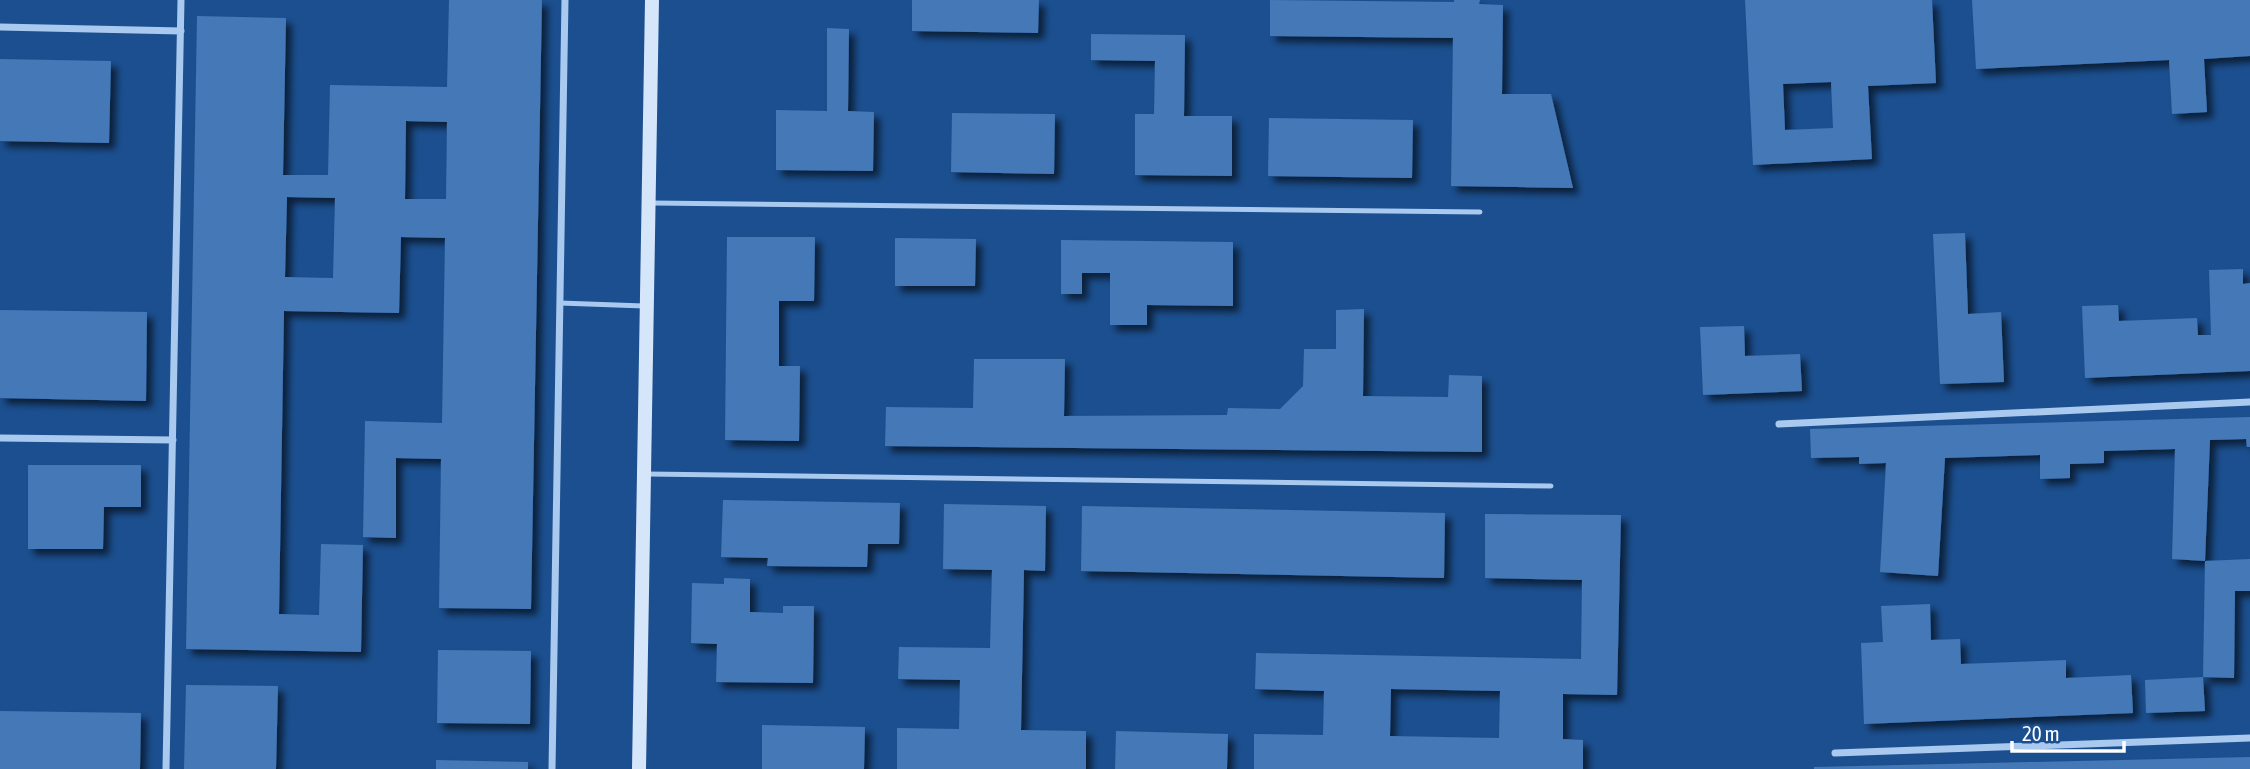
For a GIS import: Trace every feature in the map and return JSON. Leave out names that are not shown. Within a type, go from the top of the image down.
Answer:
[{"type":"street","points":[[166,769],[181,0]]},
{"type":"street","points":[[552,769],[565,0]]},
{"type":"street","points":[[639,769],[652,0]]},
{"type":"street","points":[[0,27],[181,31]]},
{"type":"street","points":[[1779,424],[2250,402]]},
{"type":"street","points":[[0,438],[173,440]]},
{"type":"street","points":[[1835,753],[2250,738]]},
{"type":"lane","points":[[648,203],[1480,212]]},
{"type":"lane","points":[[560,303],[646,306]]},
{"type":"lane","points":[[643,474],[1551,486]]},
{"type":"building","points":[[449,0],[542,0],[531,609],[439,608],[441,459],[396,458],[396,538],[363,537],[365,421],[442,423],[445,238],[401,237],[399,313],[284,311],[279,614],[319,615],[321,544],[363,545],[361,652],[186,649],[197,16],[286,18],[283,175],[328,175],[330,85],[447,87]],"holes":[[[406,121],[447,122],[446,199],[405,199]],[[287,197],[335,198],[333,278],[285,277]]]},
{"type":"building","points":[[912,0],[1039,0],[1038,33],[912,31]]},
{"type":"building","points":[[1270,0],[1480,0],[1479,4],[1503,5],[1502,94],[1551,94],[1573,188],[1451,186],[1453,38],[1270,36]]},
{"type":"building","points":[[1745,0],[1932,0],[1936,83],[1868,86],[1872,159],[1753,165]],"holes":[[[1831,82],[1833,128],[1785,130],[1783,84]]]},
{"type":"building","points":[[1972,0],[2250,0],[2250,56],[2204,59],[2207,112],[2172,114],[2169,60],[1976,69]]},
{"type":"building","points":[[827,28],[849,29],[848,111],[874,112],[873,171],[776,170],[776,110],[827,111]]},
{"type":"building","points":[[1091,34],[1185,35],[1184,116],[1232,116],[1232,176],[1135,175],[1135,114],[1154,114],[1155,61],[1091,60]]},
{"type":"building","points":[[0,59],[111,61],[109,143],[0,141]]},
{"type":"building","points":[[952,113],[1055,114],[1054,174],[951,172]]},
{"type":"building","points":[[1269,118],[1413,120],[1412,178],[1268,176]]},
{"type":"building","points":[[1965,233],[1968,314],[2001,312],[2004,382],[1940,384],[1933,234]]},
{"type":"building","points":[[727,237],[815,237],[814,301],[779,301],[779,366],[800,366],[799,441],[725,440]]},
{"type":"building","points":[[895,238],[976,239],[975,286],[895,286]]},
{"type":"building","points":[[1061,240],[1233,242],[1233,306],[1147,305],[1147,325],[1110,325],[1110,273],[1082,273],[1082,294],[1061,294]]},
{"type":"building","points":[[2243,269],[2243,284],[2250,283],[2250,371],[2085,378],[2082,306],[2118,305],[2119,321],[2197,318],[2198,335],[2211,335],[2209,270]]},
{"type":"building","points":[[1364,309],[1363,396],[1448,397],[1449,375],[1482,376],[1482,452],[885,446],[886,407],[973,408],[974,359],[1065,359],[1064,416],[1227,415],[1228,408],[1280,409],[1303,386],[1304,349],[1336,349],[1336,310]]},
{"type":"building","points":[[0,310],[147,312],[146,401],[0,398]]},
{"type":"building","points":[[1744,326],[1745,356],[1800,354],[1802,391],[1703,395],[1700,327]]},
{"type":"building","points":[[2250,417],[2250,447],[2247,447],[2246,439],[2210,440],[2205,561],[2172,559],[2175,449],[2104,451],[2104,463],[2070,464],[2070,478],[2040,479],[2040,455],[1945,458],[1938,576],[1880,572],[1886,463],[1859,464],[1859,457],[1811,458],[1810,429]]},
{"type":"building","points":[[28,465],[141,465],[141,507],[104,507],[103,549],[28,549]]},
{"type":"building","points":[[723,500],[900,503],[899,544],[868,544],[867,567],[767,566],[768,558],[721,557]]},
{"type":"building","points":[[944,504],[1046,506],[1045,571],[1024,570],[1021,730],[1086,731],[1086,769],[897,769],[897,728],[959,729],[960,680],[898,679],[899,647],[990,648],[992,570],[943,569]]},
{"type":"building","points":[[1082,506],[1445,513],[1444,578],[1081,571]]},
{"type":"building","points":[[1485,514],[1621,515],[1617,695],[1563,694],[1563,739],[1583,740],[1583,769],[1254,769],[1254,734],[1323,735],[1324,691],[1255,689],[1256,653],[1581,659],[1582,580],[1485,578]],"holes":[[[1391,689],[1500,691],[1499,738],[1390,736]]]},
{"type":"building","points":[[2250,559],[2250,591],[2235,591],[2234,678],[2203,677],[2205,561]]},
{"type":"building","points":[[724,578],[750,579],[750,612],[783,613],[783,606],[814,606],[813,683],[716,682],[717,644],[691,643],[692,583],[724,584]]},
{"type":"building","points":[[1930,604],[1931,640],[1960,639],[1961,664],[2066,660],[2066,678],[2131,675],[2133,713],[1864,724],[1861,643],[1883,642],[1881,606]]},
{"type":"building","points":[[438,650],[531,651],[530,724],[437,723]]},
{"type":"building","points":[[2203,677],[2205,711],[2146,713],[2145,680]]},
{"type":"building","points":[[186,685],[278,686],[276,769],[184,769]]},
{"type":"building","points":[[0,711],[141,713],[140,769],[0,769]]},
{"type":"building","points":[[762,725],[865,727],[864,769],[762,769]]},
{"type":"building","points":[[1116,731],[1228,734],[1227,769],[1115,769]]},
{"type":"building","points":[[2250,757],[2250,769],[1814,769],[1814,767]]},
{"type":"building","points":[[436,760],[528,762],[528,769],[436,769]]}]
